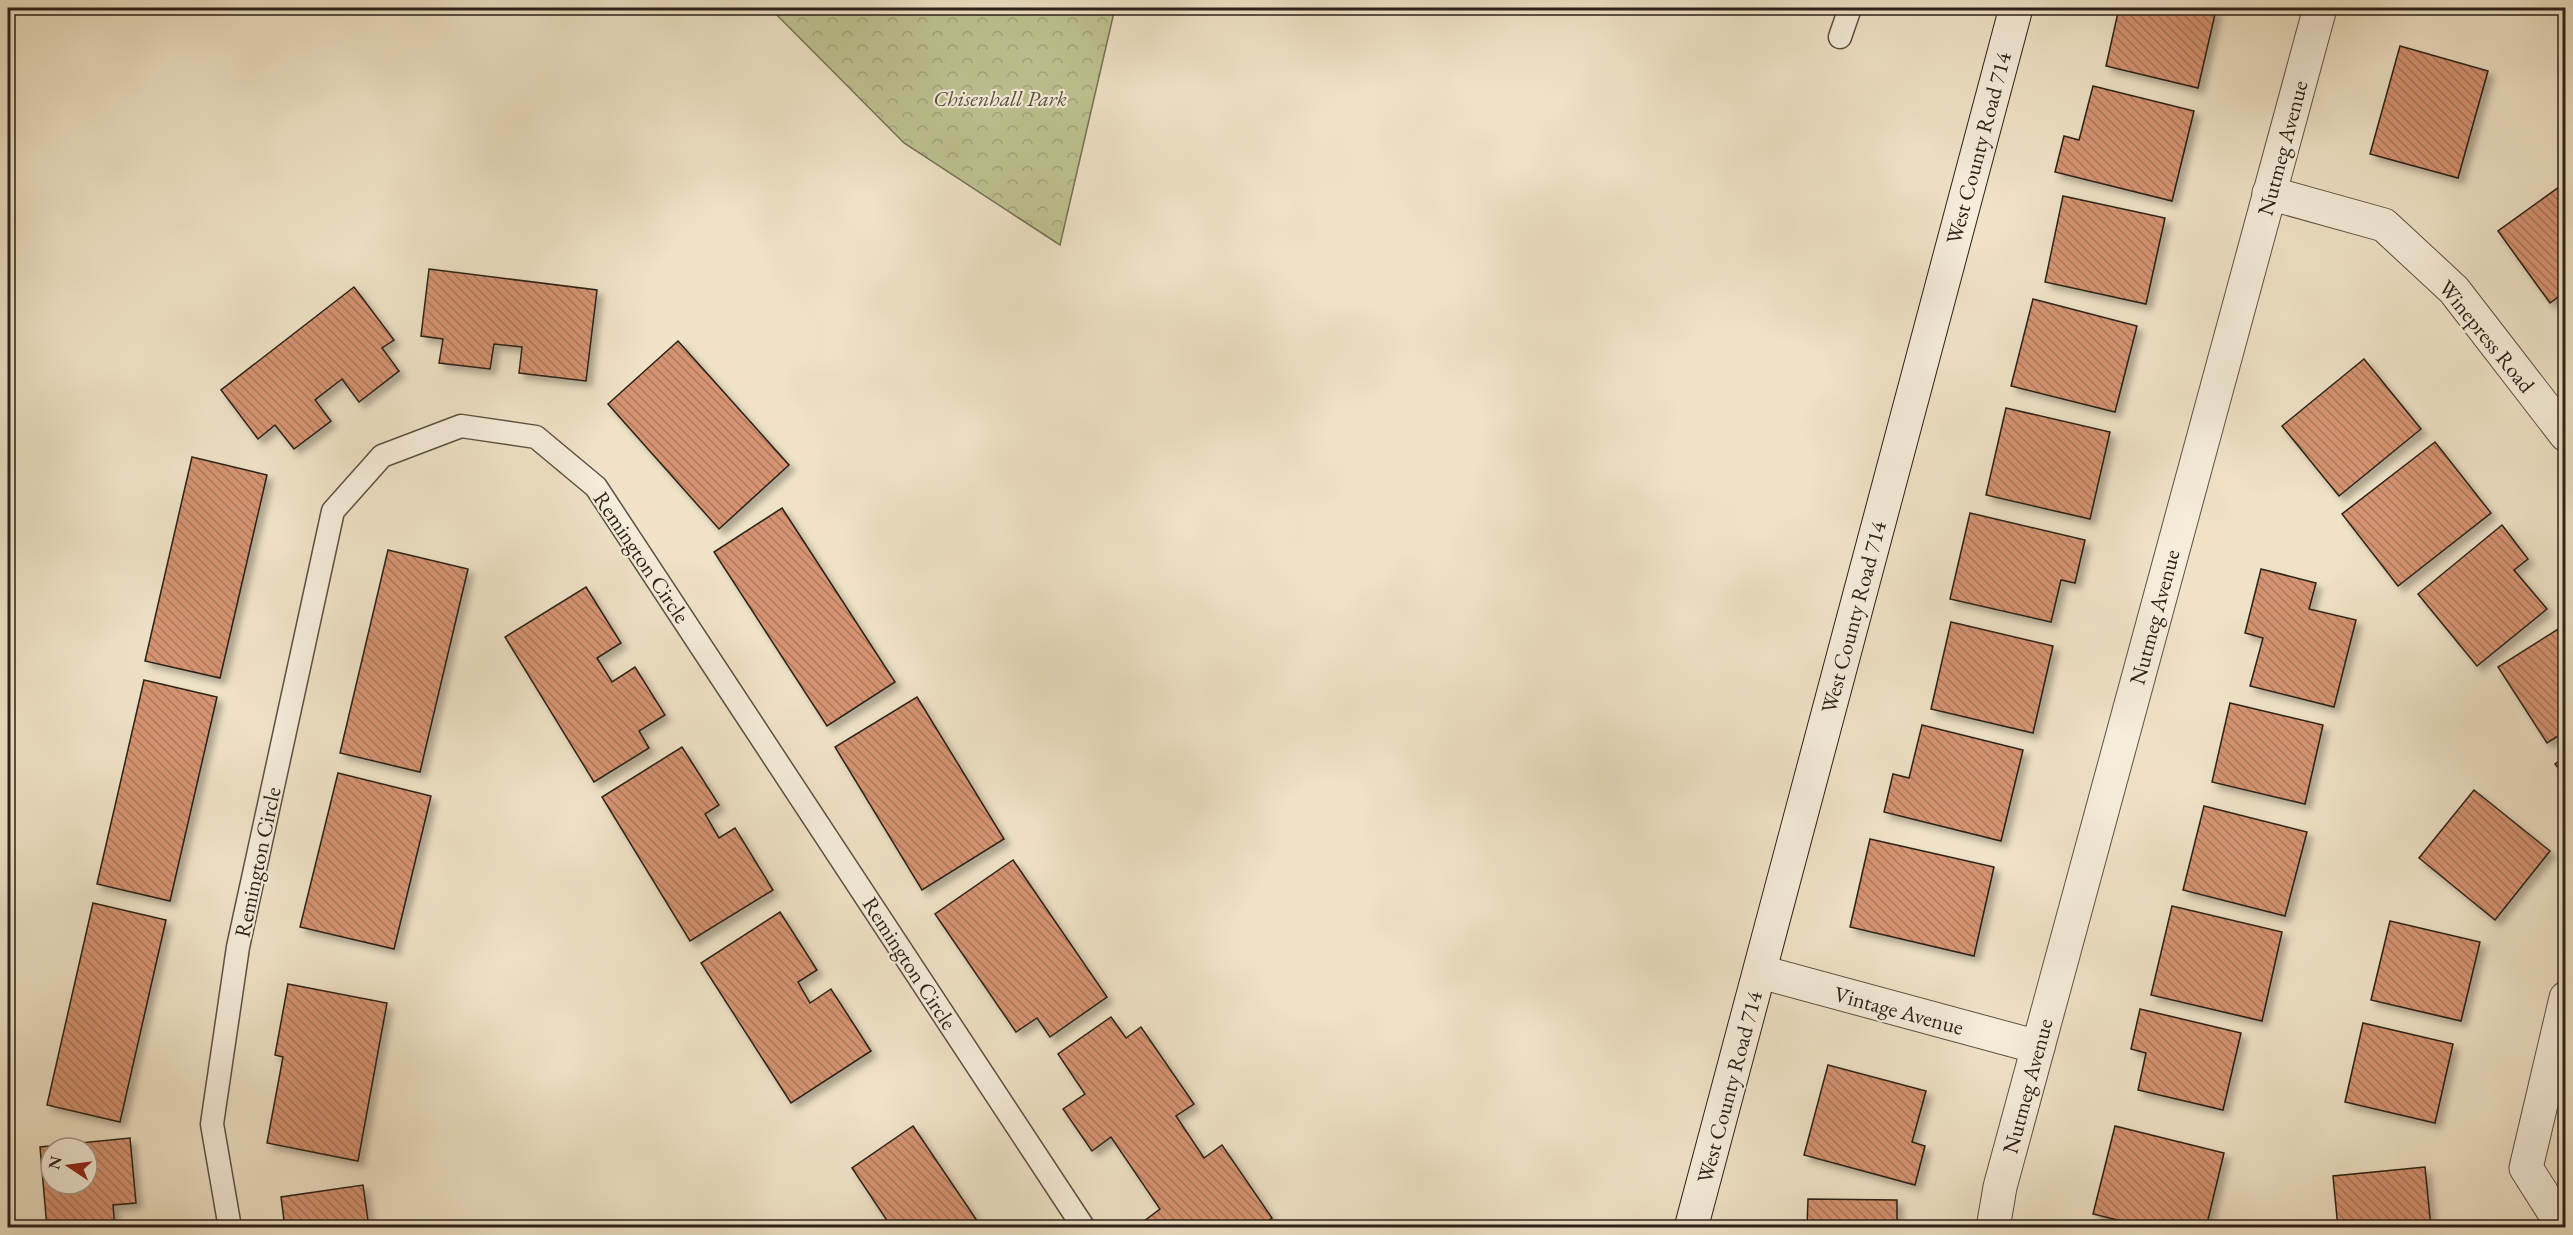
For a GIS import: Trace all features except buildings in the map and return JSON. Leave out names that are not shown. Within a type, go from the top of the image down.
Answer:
[{"type":"street","name":"West County Road 714","points":[[1691,1227],[1761,972],[1771,924],[2016,8]]},
{"type":"street","name":"Nutmeg Avenue","points":[[1993,1227],[2000,1187],[2320,8]]},
{"type":"street","name":"Winepress Road","points":[[2269,193],[2384,225],[2454,290],[2565,435]]},
{"type":"street","name":"Vintage Avenue","points":[[1761,972],[2038,1047]]},
{"type":"street","points":[[2564,1227],[2526,1168],[2565,998]]},
{"type":"lane","points":[[1840,37],[1850,8]]},
{"type":"lane","name":"Remington Circle","points":[[230,1227],[212,1124],[238,947],[333,511],[382,456],[461,426],[536,437],[597,487],[1084,1227]]},
{"type":"green space","name":"Chisenhall Park","points":[[770,8],[1115,8],[1060,245],[904,143]]}]
